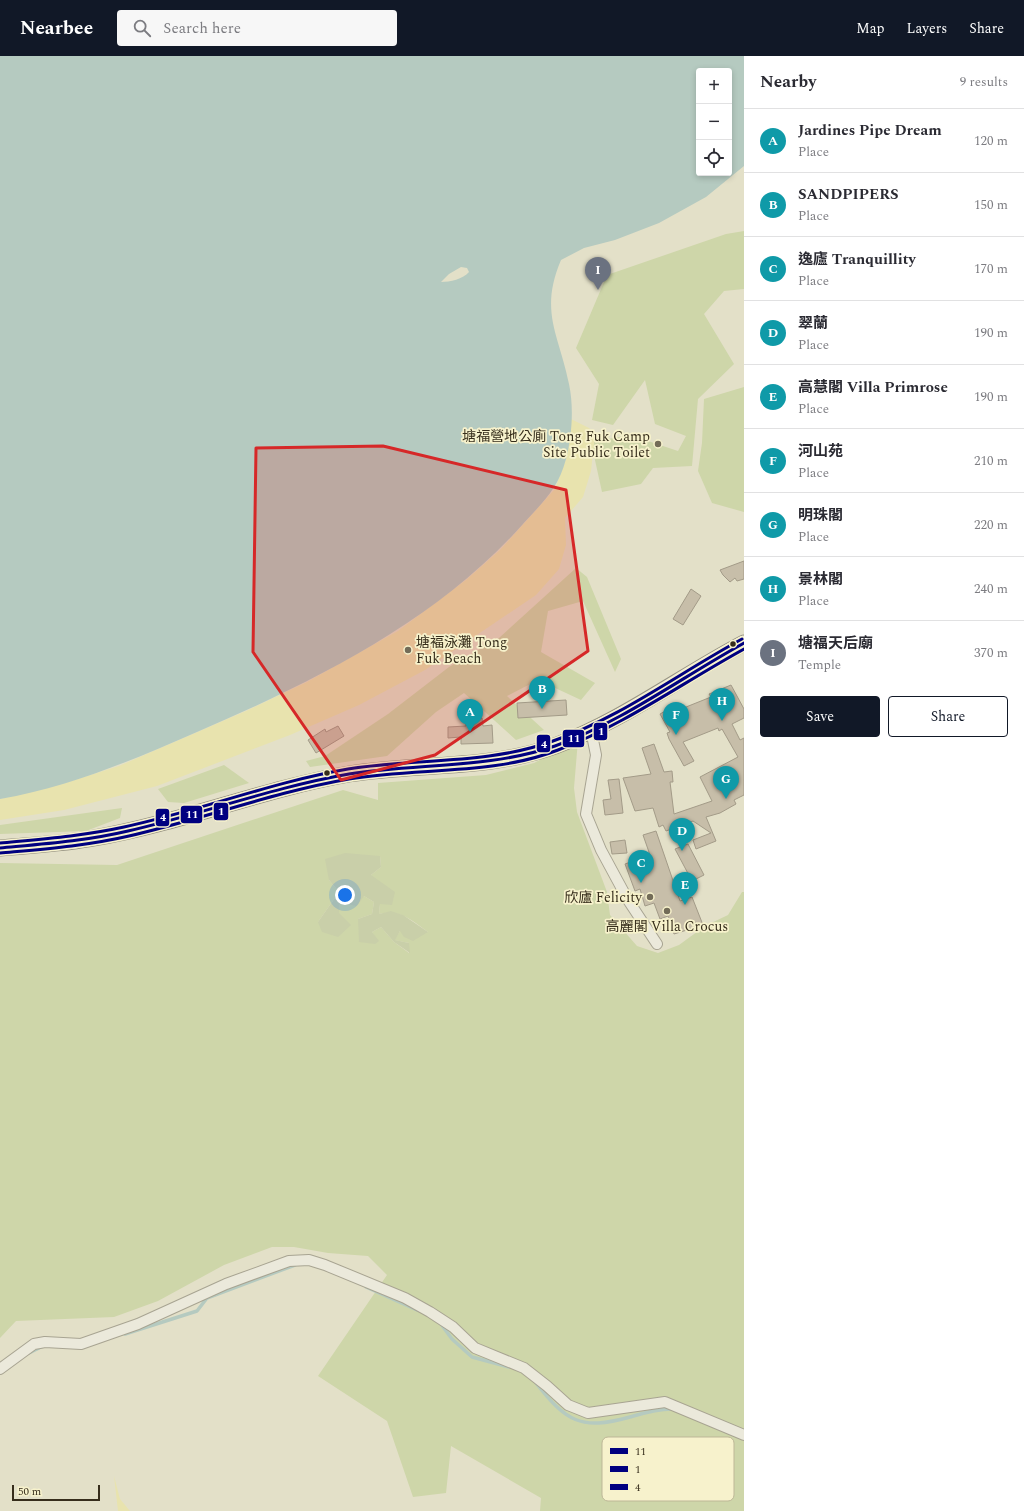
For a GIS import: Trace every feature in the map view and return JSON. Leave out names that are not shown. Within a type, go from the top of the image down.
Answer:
[{"type":"main road","points":[[0,848],[93,838],[349,774],[459,765],[531,754],[591,730],[744,643]]},
{"type":"street","points":[[591,730],[596,755],[586,814],[600,850],[628,900],[657,944]]},
{"type":"street","points":[[0,1369],[34,1344],[45,1342],[81,1344],[138,1324],[226,1284],[289,1261],[309,1260],[404,1298],[430,1312],[453,1327],[474,1348],[524,1368],[568,1405],[588,1413],[665,1402],[744,1435]]},
{"type":"highlighted area","points":[[383,446],[566,490],[588,651],[435,755],[341,780],[253,652],[256,448]]},
{"type":"green space","points":[[744,231],[744,289],[724,291],[704,314],[734,364],[698,399],[692,466],[653,468],[641,484],[602,492],[591,442],[630,435],[678,451],[686,436],[655,424],[645,380],[613,425],[592,420],[599,384],[576,348],[607,275],[726,234]]},
{"type":"green space","points":[[744,387],[744,512],[712,503],[698,471],[702,443],[704,399]]},
{"type":"green space","points":[[576,568],[587,577],[621,659],[615,672],[583,601],[548,611],[541,652],[595,683],[581,700],[538,680],[507,696],[544,730],[516,740],[464,693],[436,712],[387,756],[310,767],[306,761],[325,756],[388,714],[449,667],[499,638]]},
{"type":"green space","points":[[578,740],[574,788],[577,812],[607,892],[610,915],[637,946],[658,953],[679,945],[705,926],[728,915],[742,892],[744,892],[744,1511],[540,1511],[541,1498],[451,1446],[446,1493],[413,1497],[387,1421],[318,1376],[387,1275],[368,1256],[328,1253],[294,1247],[272,1247],[224,1265],[158,1301],[114,1317],[16,1321],[0,1338],[0,863],[117,865],[343,790],[378,800],[378,783],[486,775],[534,763]],"holes":[[[380,856],[381,867],[371,875],[380,904],[379,914],[400,914],[428,932],[400,931],[394,940],[409,943],[409,953],[394,942],[381,927],[372,932],[378,942],[358,919],[372,914],[374,902],[364,896],[340,903],[338,913],[318,922],[339,892],[329,880]]]},
{"type":"green space","points":[[224,765],[249,783],[184,803],[168,802],[158,789]]},
{"type":"green space","points":[[122,808],[120,818],[86,831],[0,834],[0,825]]},
{"type":"green space","points":[[345,853],[380,856],[381,867],[371,875],[395,892],[392,905],[380,904],[379,914],[391,911],[403,915],[428,932],[413,941],[404,937],[400,931],[395,940],[409,943],[410,953],[394,942],[381,927],[372,932],[379,941],[375,944],[359,942],[358,919],[372,914],[374,902],[364,896],[357,906],[340,903],[339,913],[351,925],[338,937],[322,932],[318,922],[339,892],[329,880],[325,859]]},
{"type":"sand","name":"塘褔泳灘 Tong Fuk Beach","points":[[571,419],[589,428],[595,435],[591,471],[583,497],[565,518],[566,545],[559,569],[536,595],[425,670],[359,705],[290,735],[157,786],[64,810],[0,820],[0,799],[62,784],[119,766],[246,711],[307,682],[398,631],[466,580],[500,550],[555,489],[566,459]]},
{"type":"sand","points":[[114,1476],[120,1499],[130,1511],[118,1511]]},
{"type":"shaded area","points":[[0,56],[744,56],[744,166],[732,176],[732,68],[696,68],[696,176],[732,176],[706,197],[659,223],[615,240],[584,248],[561,260],[555,278],[551,309],[556,337],[571,393],[571,431],[566,459],[559,479],[549,494],[537,509],[489,559],[452,591],[413,619],[372,646],[329,670],[241,712],[125,762],[76,780],[26,794],[0,799]],"holes":[[[461,267],[467,268],[469,272],[463,277],[456,280],[441,282],[449,274]]]},
{"type":"building","points":[[744,561],[744,579],[737,581],[735,578],[730,582],[720,570]]},
{"type":"building","points":[[691,589],[701,596],[683,625],[673,619]]},
{"type":"building","points":[[731,685],[744,709],[744,718],[732,724],[740,740],[744,738],[744,795],[734,800],[736,804],[720,813],[706,817],[716,841],[696,849],[693,840],[711,833],[693,821],[666,831],[663,825],[659,827],[653,808],[635,811],[623,778],[651,774],[642,748],[654,744],[664,772],[672,771],[673,782],[670,782],[674,814],[712,801],[700,777],[738,757],[722,729],[719,731],[718,728],[683,742],[694,761],[684,766],[669,739],[667,733],[670,732],[660,714],[669,709],[671,713],[711,697],[709,694]]},
{"type":"building","points":[[566,700],[567,715],[518,718],[517,703]]},
{"type":"building","points":[[482,718],[483,726],[492,725],[493,743],[461,744],[461,737],[448,738],[448,727],[466,726],[466,719]]},
{"type":"building","points":[[338,726],[344,736],[316,753],[308,740],[325,729],[326,732]]},
{"type":"building","points":[[619,779],[623,813],[605,815],[603,800],[611,799],[608,780]]},
{"type":"building","points":[[656,831],[680,901],[692,897],[703,925],[674,934],[668,916],[660,919],[654,903],[645,906],[640,889],[635,891],[625,864],[650,855],[643,835]]},
{"type":"building","points":[[625,840],[627,853],[612,854],[610,842]]},
{"type":"building","points":[[688,844],[704,875],[692,881],[675,849]]},
{"type":"waterway","points":[[125,1334],[197,1311],[207,1298],[295,1265]]},
{"type":"waterway","points":[[366,1287],[417,1310]]},
{"type":"waterway","points":[[441,1324],[452,1339],[472,1357],[509,1367]]},
{"type":"waterway","points":[[29,1353],[43,1346]]},
{"type":"waterway","points":[[536,1383],[556,1406],[566,1414],[576,1420],[586,1422],[598,1423],[613,1421],[650,1412],[671,1409]]},
{"type":"transit line","name":"4","points":[[0,843],[47,839],[124,827],[180,813],[291,781],[348,769],[399,763],[477,758],[528,749],[578,731],[626,708],[742,639]]},
{"type":"transit line","name":"11","points":[[0,848],[64,842],[112,834],[156,824],[321,779],[400,768],[504,759],[530,753],[555,746],[604,725],[744,643]]},
{"type":"transit line","name":"1","points":[[0,853],[65,847],[129,836],[293,791],[349,779],[375,775],[481,767],[507,764],[533,758],[582,740],[630,716],[744,649]]},
{"type":"place","name":"塘福天后廟","points":[[598,290]]},
{"type":"place","name":"塘福營地公廁 Tong Fuk Camp Site Public Toilet","points":[[658,444]]},
{"type":"place","name":"塘褔泳灘 Tong Fuk Beach","points":[[408,650]]},
{"type":"place","name":"SANDPIPERS","points":[[542,709]]},
{"type":"place","name":"景林閣","points":[[722,721]]},
{"type":"place","name":"Jardines Pipe Dream","points":[[470,732]]},
{"type":"place","name":"河山苑","points":[[676,735]]},
{"type":"place","name":"明珠閣","points":[[726,799]]},
{"type":"place","name":"翠蘭","points":[[682,851]]},
{"type":"place","name":"逸廬 Tranquillity","points":[[641,883]]},
{"type":"place","name":"欣廬 Felicity","points":[[650,897]]},
{"type":"place","name":"高慧閣 Villa Primrose","points":[[685,905]]},
{"type":"place","name":"高麗閣 Villa Crocus","points":[[667,911]]}]
